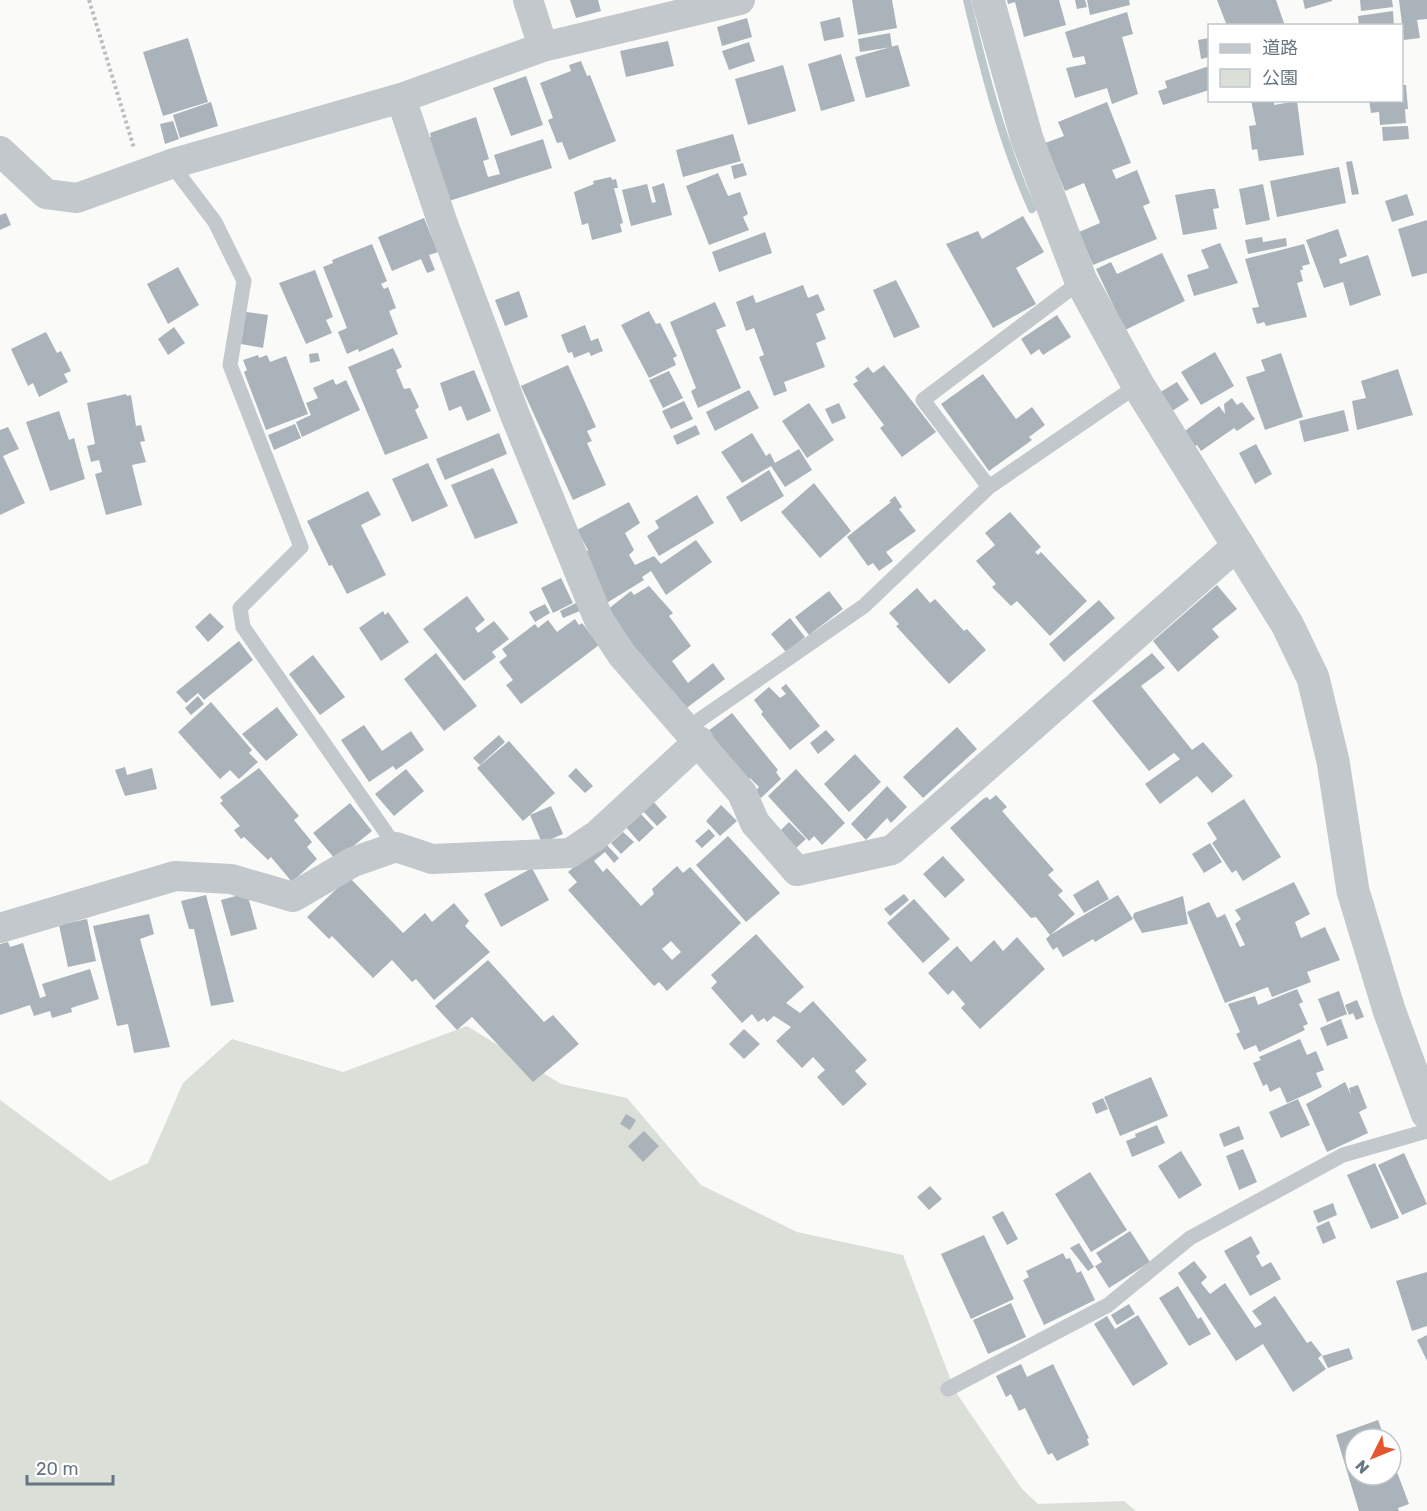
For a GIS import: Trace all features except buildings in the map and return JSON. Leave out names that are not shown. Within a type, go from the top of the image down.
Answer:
[{"type":"street","points":[[528,0],[543,47]]},
{"type":"street","points":[[0,150],[46,195],[77,198],[171,164],[401,98],[543,47],[740,0]]},
{"type":"street","points":[[988,0],[1028,139],[1081,281],[1138,385],[1287,624],[1312,678],[1333,761],[1353,891],[1389,1010],[1427,1113]]},
{"type":"street","points":[[401,98],[442,221],[515,415],[599,620],[622,656],[742,793],[755,823],[798,871],[892,850],[1239,544]]},
{"type":"street","points":[[0,928],[175,876],[231,879],[293,897],[352,862],[396,847],[432,859],[570,853],[597,835],[692,736]]},
{"type":"lane","points":[[171,164],[215,222],[244,281],[230,365],[301,547],[240,608],[243,627],[396,847]]},
{"type":"lane","points":[[989,486],[923,400],[1081,281]]},
{"type":"lane","points":[[692,736],[864,606],[989,486],[1138,385]]},
{"type":"lane","points":[[948,1389],[1108,1305],[1190,1238],[1343,1155],[1427,1131]]},
{"type":"path","points":[[89,0],[142,174]]},
{"type":"green space","points":[[467,1026],[561,1084],[627,1098],[701,1185],[797,1232],[903,1255],[955,1391],[1022,1489],[1038,1504],[1124,1501],[1136,1511],[0,1511],[0,1100],[110,1181],[148,1163],[183,1083],[232,1039],[343,1072]]},
{"type":"waterway","points":[[967,0],[1003,132],[1032,209]]}]
